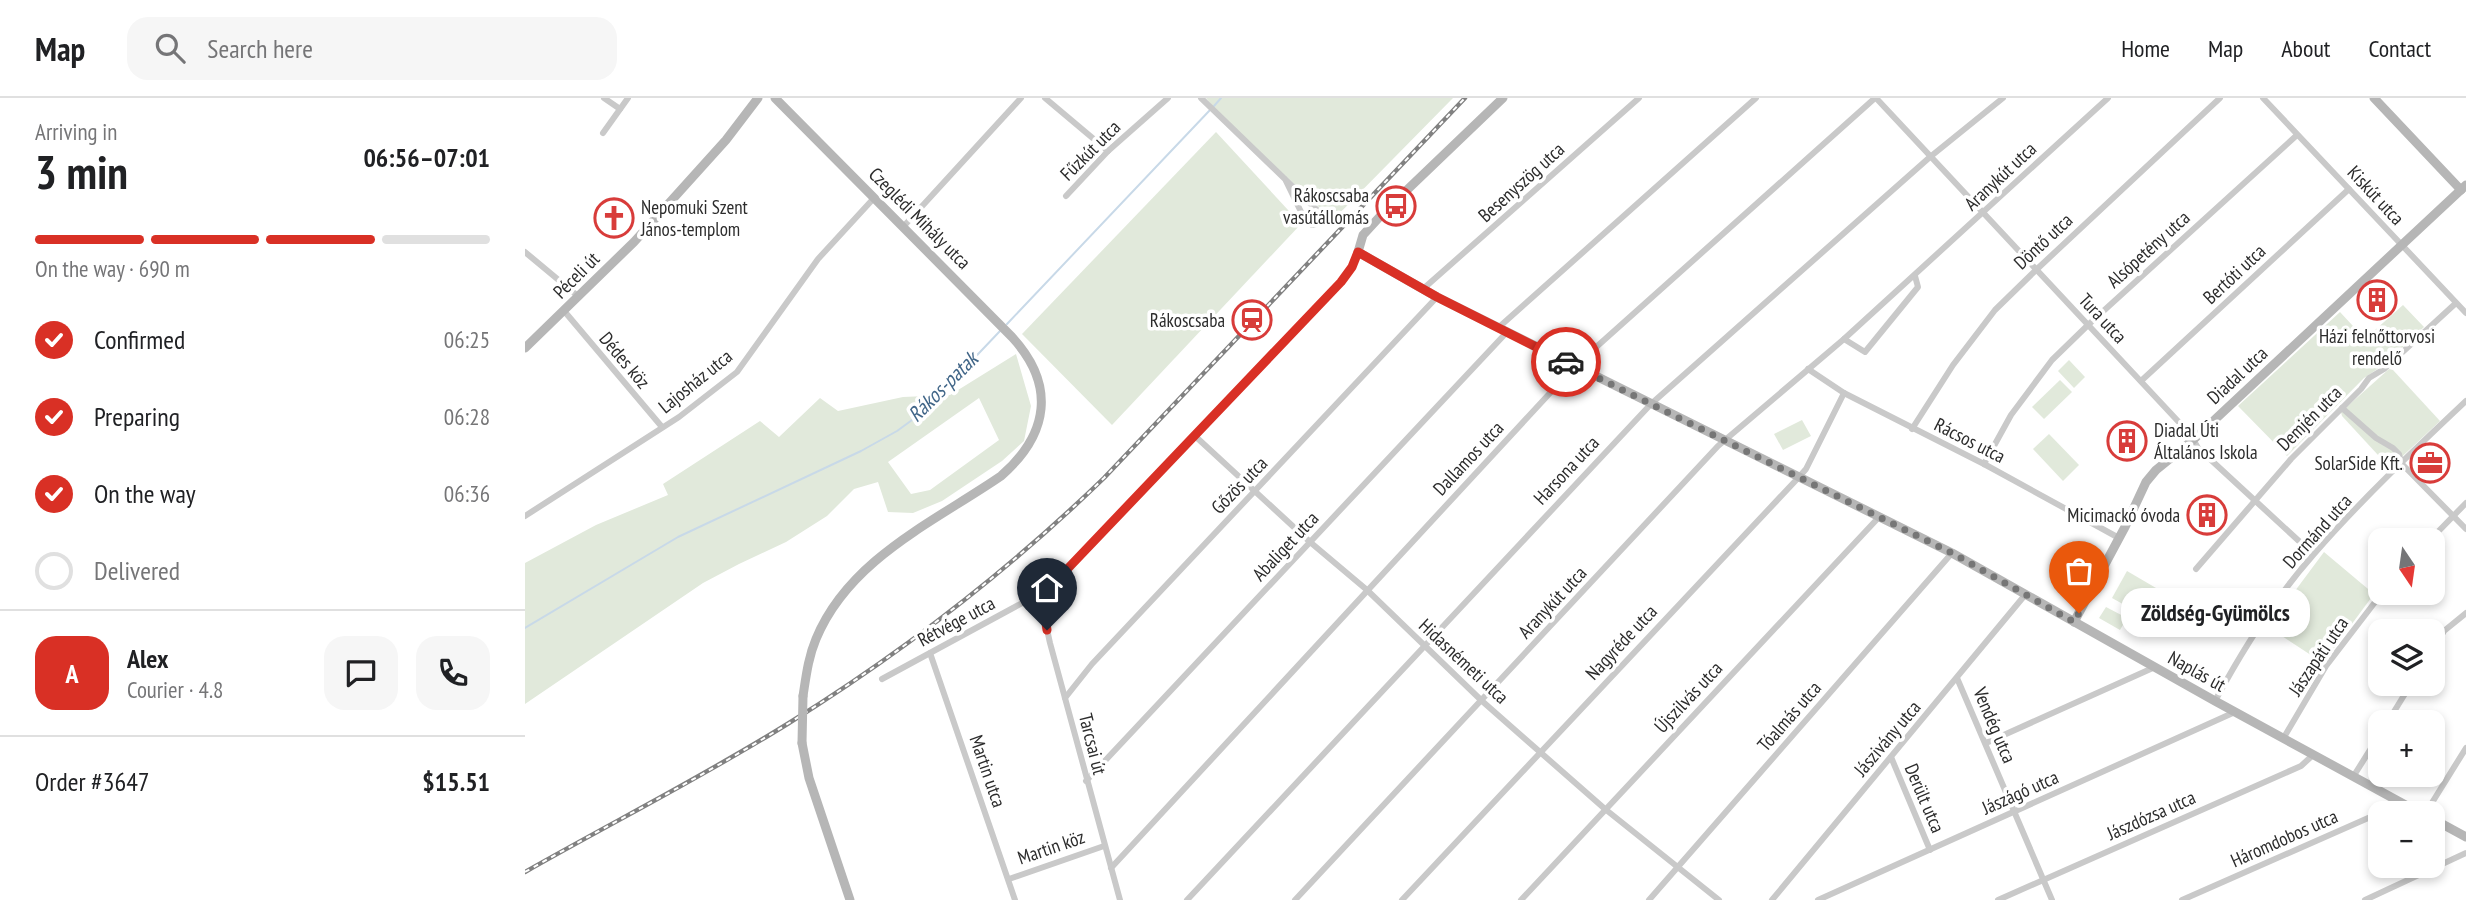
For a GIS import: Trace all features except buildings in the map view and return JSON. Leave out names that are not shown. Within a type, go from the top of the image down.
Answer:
[{"type":"street","points":[[604,98],[620,109]]},
{"type":"street","points":[[603,132],[628,98]]},
{"type":"street","name":"Péceli út","points":[[525,348],[634,242],[726,141],[758,98]]},
{"type":"street","name":"Czeglédi Mihály utca","points":[[775,98],[1025,351],[1034,368],[1041,393],[1040,423],[1017,462],[1002,476],[882,555],[837,599],[815,641],[808,663],[803,696],[802,743],[809,778],[850,900]]},
{"type":"street","points":[[903,227],[1021,98]]},
{"type":"street","points":[[1045,98],[1108,151]]},
{"type":"street","name":"Fűzkút utca","points":[[1066,196],[1108,151],[1168,98]]},
{"type":"street","points":[[1046,595],[1054,583],[1341,282],[1352,267],[1363,235],[1385,211],[1503,98]]},
{"type":"street","name":"Besenyszög utca","points":[[1423,289],[1639,98]]},
{"type":"street","name":"Abaliget utca","points":[[1086,781],[1310,542],[1503,330],[1756,98]]},
{"type":"street","name":"Tura utca","points":[[1875,98],[2141,381],[2199,449],[2313,554]]},
{"type":"street","name":"Dallamos utca","points":[[1111,868],[1575,366],[1875,98]]},
{"type":"street","name":"Harsona utca","points":[[1187,900],[1651,404],[1930,157],[2003,98]]},
{"type":"street","name":"Aranykút utca","points":[[1295,900],[1725,440],[1844,340],[2108,98]]},
{"type":"street","name":"Döntő utca","points":[[1912,429],[1961,354],[1995,310],[2220,98]]},
{"type":"street","name":"Kiskút utca","points":[[2263,98],[2466,313]]},
{"type":"street","points":[[2374,98],[2464,190]]},
{"type":"street","points":[[1202,99],[1219,116],[1285,179],[1319,212],[1320,223],[1312,225],[1305,220],[1285,179]]},
{"type":"street","name":"Alsópetény utca","points":[[1983,464],[2011,415],[2052,360],[2297,135]]},
{"type":"street","name":"Bertóti utca","points":[[2141,381],[2349,189]]},
{"type":"street","name":"Diadal utca","points":[[2074,622],[2146,482],[2156,470],[2193,440],[2464,190]]},
{"type":"street","name":"Lajosház utca","points":[[525,516],[698,404],[737,372],[818,260],[874,198]]},
{"type":"street","points":[[525,252],[579,297]]},
{"type":"street","name":"Naplás út","points":[[1358,252],[1437,297],[1952,553],[2396,801]]},
{"type":"street","name":"Aranykút utca","points":[[1844,340],[1865,352],[1918,287],[1915,276]]},
{"type":"street","name":"Gőzös utca","points":[[1065,698],[1092,664],[1437,297]]},
{"type":"street","name":"Demjén utca","points":[[2196,569],[2291,459],[2369,378],[2384,369],[2456,303]]},
{"type":"street","name":"Dédes köz","points":[[565,312],[662,427]]},
{"type":"street","name":"Rácsos utca","points":[[1808,369],[1844,393],[2119,538]]},
{"type":"street","name":"Nagyréde utca","points":[[1402,900],[1806,469],[1844,393]]},
{"type":"street","name":"Dormánd utca","points":[[2215,701],[2263,621],[2313,554],[2401,463],[2466,401]]},
{"type":"street","points":[[2342,408],[2376,438],[2393,448],[2399,454],[2401,463],[2466,529]]},
{"type":"street","name":"Hidasnémeti utca","points":[[1195,436],[1310,542],[1367,590],[1482,701],[1605,809],[1719,900]]},
{"type":"street","points":[[2440,528],[2466,503]]},
{"type":"street","name":"Újszilvás utca","points":[[1521,900],[1879,516]]},
{"type":"street","name":"Tóalmás utca","points":[[1649,900],[1952,553]]},
{"type":"street","name":"Rétvége utca","points":[[882,679],[1035,596],[1046,595]]},
{"type":"street","name":"Tarcsai út","points":[[1046,595],[1044,604],[1047,630],[1086,781],[1121,900]]},
{"type":"street","name":"Jászivány utca","points":[[1772,900],[2025,595]]},
{"type":"street","name":"Jászapáti utca","points":[[2283,739],[2326,666],[2372,606]]},
{"type":"street","points":[[2445,630],[2466,613]]},
{"type":"street","name":"Martin utca","points":[[930,653],[1015,900]]},
{"type":"street","points":[[1986,743],[2154,667]]},
{"type":"street","name":"Vendég utca","points":[[1957,678],[2052,900]]},
{"type":"street","name":"Jászágó utca","points":[[1818,900],[2235,712]]},
{"type":"street","points":[[2432,801],[2466,748]]},
{"type":"street","points":[[2353,777],[2368,753]]},
{"type":"street","name":"Jászdózsa utca","points":[[1999,900],[2301,766],[2313,755]]},
{"type":"street","name":"Derült utca","points":[[1891,757],[1930,850]]},
{"type":"street","name":"Háromdobos utca","points":[[2182,900],[2368,818]]},
{"type":"street","points":[[2445,826],[2466,837]]},
{"type":"street","name":"Martin köz","points":[[1009,879],[1104,846]]},
{"type":"street","points":[[2365,900],[2466,853]]},
{"type":"shaded area","points":[[1206,98],[1453,98],[1331,222],[1321,209],[1221,116]]},
{"type":"shaded area","points":[[1216,132],[1301,224],[1112,425],[1022,334]]},
{"type":"shaded area","points":[[2403,305],[2424,327],[2385,364],[2364,378],[2287,456],[2238,406],[2340,312],[2365,339]]},
{"type":"shaded area","points":[[1016,354],[1031,406],[1024,441],[1002,461],[942,501],[913,513],[888,512],[878,482],[854,489],[827,516],[786,542],[703,583],[525,704],[525,563],[596,525],[668,495],[663,484],[760,421],[779,437],[820,398],[838,411],[903,397],[950,395]],"holes":[[[979,398],[999,440],[930,490],[911,494],[888,462]]]},
{"type":"shaded area","points":[[2069,360],[2085,377],[2074,388],[2058,371]]},
{"type":"shaded area","points":[[2389,369],[2393,370],[2440,421],[2390,468],[2341,412]]},
{"type":"shaded area","points":[[2060,380],[2072,392],[2044,419],[2032,407]]},
{"type":"shaded area","points":[[1802,420],[1811,436],[1783,450],[1774,434]]},
{"type":"shaded area","points":[[2049,434],[2079,465],[2063,481],[2033,449]]},
{"type":"shaded area","points":[[2324,552],[2368,589],[2368,602],[2323,663],[2268,627]]},
{"type":"shaded area","points":[[2127,571],[2168,595],[2153,621],[2112,598]]},
{"type":"shaded area","points":[[2106,607],[2127,618],[2120,630],[2099,618]]},
{"type":"waterway","name":"Rákos-patak","points":[[1214,106],[1221,98]]},
{"type":"waterway","name":"Rákos-patak","points":[[1007,324],[1210,110]]},
{"type":"waterway","name":"Rákos-patak","points":[[525,628],[678,537],[861,451],[897,431],[923,412],[1000,331]]},
{"type":"railway","points":[[525,872],[789,723],[873,668],[992,578],[1104,478],[1465,98]]},
{"type":"way so far","points":[[1566,362],[1952,553],[2074,622],[2079,613]]},
{"type":"place","name":"Rákoscsaba vasútállomás","points":[[1396,206]]},
{"type":"place","name":"Nepomuki Szent János-templom","points":[[614,218]]},
{"type":"place","name":"Házi felnőttorvosi rendelő","points":[[2377,300]]},
{"type":"place","name":"Rákoscsaba","points":[[1252,320]]},
{"type":"place","name":"Diadal Úti Általános Iskola","points":[[2127,441]]},
{"type":"place","name":"SolarSide Kft.","points":[[2430,463]]},
{"type":"place","name":"Micimackó óvoda","points":[[2207,515]]},
{"type":"place","name":"Zöldség-Gyümölcs","points":[[2079,613]]},
{"type":"route","points":[[1047,630],[1044,604],[1054,583],[1341,282],[1352,267],[1358,252],[1437,297],[1566,362]]}]
